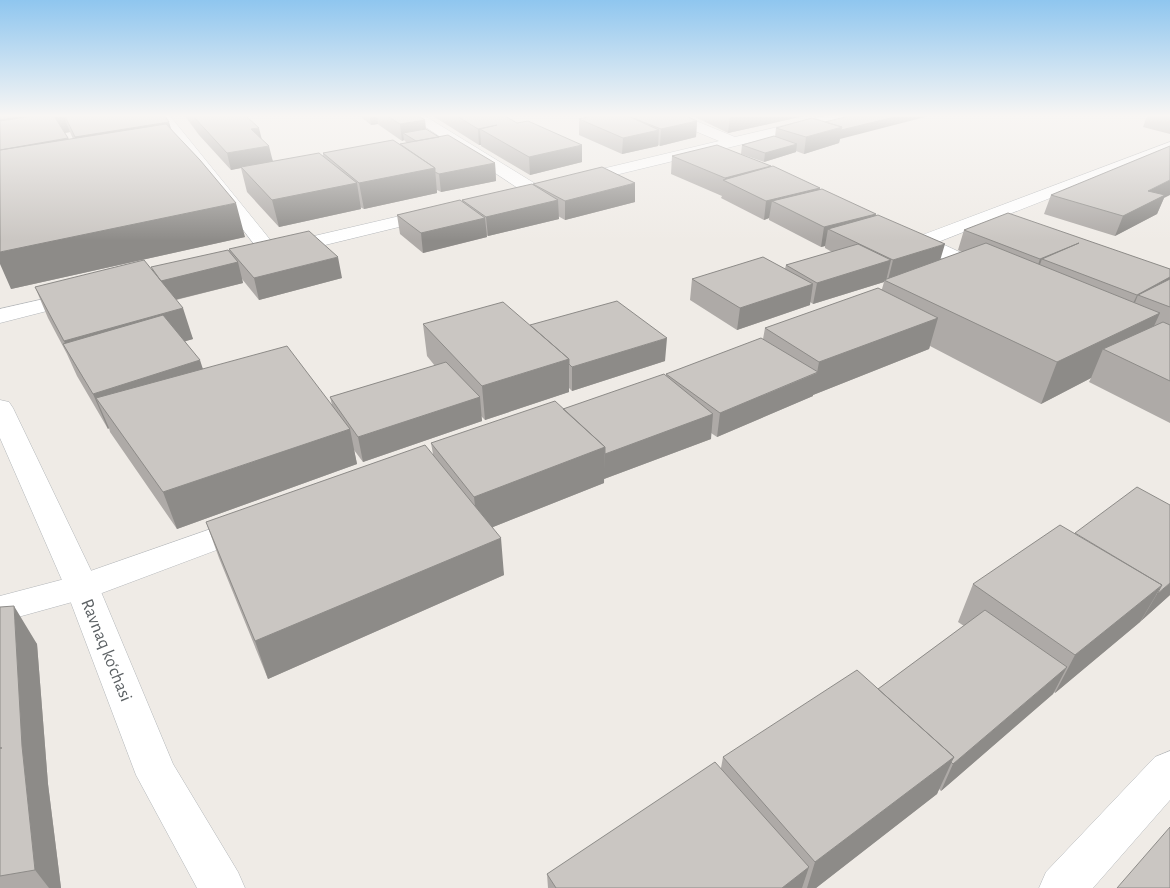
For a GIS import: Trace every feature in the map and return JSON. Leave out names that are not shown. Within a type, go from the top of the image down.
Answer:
[{"type":"street","points":[[196,157],[270,252]]},
{"type":"street","points":[[481,157],[533,190]]},
{"type":"street","points":[[505,196],[668,157]]},
{"type":"street","points":[[922,242],[1140,157]]},
{"type":"street","points":[[250,257],[448,210]]},
{"type":"street","points":[[895,231],[1003,279]]},
{"type":"street","points":[[940,274],[968,264]]},
{"type":"street","points":[[0,316],[96,293]]},
{"type":"street","name":"Ravnaq ko‘chasi","points":[[0,408],[82,588],[157,775],[210,882]]},
{"type":"street","points":[[0,609],[82,588],[268,519]]},
{"type":"street","points":[[1062,888],[1170,770]]},
{"type":"building","points":[[0,157],[198,157],[236,203],[0,252]]},
{"type":"building","points":[[294,157],[325,157],[357,183],[272,200],[241,167]]},
{"type":"building","points":[[328,157],[419,157],[435,168],[359,183]]},
{"type":"building","points":[[420,157],[486,157],[495,163],[439,174],[435,172],[435,168]]},
{"type":"building","points":[[675,157],[749,157],[771,166],[725,178]]},
{"type":"building","points":[[1142,157],[1170,157],[1170,180],[1148,191],[1165,195],[1123,216],[1051,195]]},
{"type":"building","points":[[773,166],[820,188],[766,201],[723,180]]},
{"type":"building","points":[[602,167],[635,183],[565,201],[533,184]]},
{"type":"building","points":[[532,184],[558,200],[486,217],[462,200]]},
{"type":"building","points":[[822,189],[876,214],[824,227],[772,201]]},
{"type":"building","points":[[460,200],[485,218],[421,233],[397,215]]},
{"type":"building","points":[[1008,213],[1170,269],[1170,277],[1137,295],[1042,259],[1079,243],[1040,259],[964,230]]},
{"type":"building","points":[[878,215],[945,244],[893,260],[828,229]]},
{"type":"building","points":[[309,231],[338,257],[254,278],[229,249]]},
{"type":"building","points":[[986,243],[1160,313],[1057,362],[884,280]]},
{"type":"building","points":[[858,244],[891,260],[817,283],[786,265]]},
{"type":"building","points":[[228,250],[238,262],[161,281],[151,267]]},
{"type":"building","points":[[763,257],[813,284],[740,308],[692,279]]},
{"type":"building","points":[[144,260],[183,308],[64,341],[35,287]]},
{"type":"building","points":[[1170,279],[1170,307],[1138,295]]},
{"type":"building","points":[[878,288],[938,318],[819,362],[765,328]]},
{"type":"building","points":[[617,301],[667,338],[572,367],[569,364],[569,359],[530,325]]},
{"type":"building","points":[[503,302],[569,359],[482,386],[423,324]]},
{"type":"building","points":[[163,315],[200,360],[93,394],[63,344]]},
{"type":"building","points":[[1163,322],[1170,325],[1170,381],[1103,349]]},
{"type":"building","points":[[761,338],[818,372],[720,413],[666,374]]},
{"type":"building","points":[[287,346],[350,429],[163,492],[96,398]]},
{"type":"building","points":[[446,362],[480,397],[358,437],[330,397]]},
{"type":"building","points":[[664,374],[713,414],[605,454],[605,447],[563,409]]},
{"type":"building","points":[[555,401],[605,447],[474,497],[431,443]]},
{"type":"building","points":[[425,445],[501,538],[255,641],[206,522]]},
{"type":"building","points":[[1137,487],[1170,505],[1170,583],[1157,594],[1162,585],[1075,533]]},
{"type":"building","points":[[1060,525],[1162,585],[1075,655],[973,584]]},
{"type":"building","points":[[14,606],[22,746],[35,870],[0,876],[0,607]]},
{"type":"building","points":[[985,610],[1067,667],[953,764],[951,762],[954,757],[878,689]]},
{"type":"building","points":[[857,670],[954,757],[815,862],[723,757]]},
{"type":"building","points":[[715,762],[809,867],[782,888],[556,888],[547,874]]},
{"type":"building","points":[[1170,827],[1170,888],[1117,888]]}]
